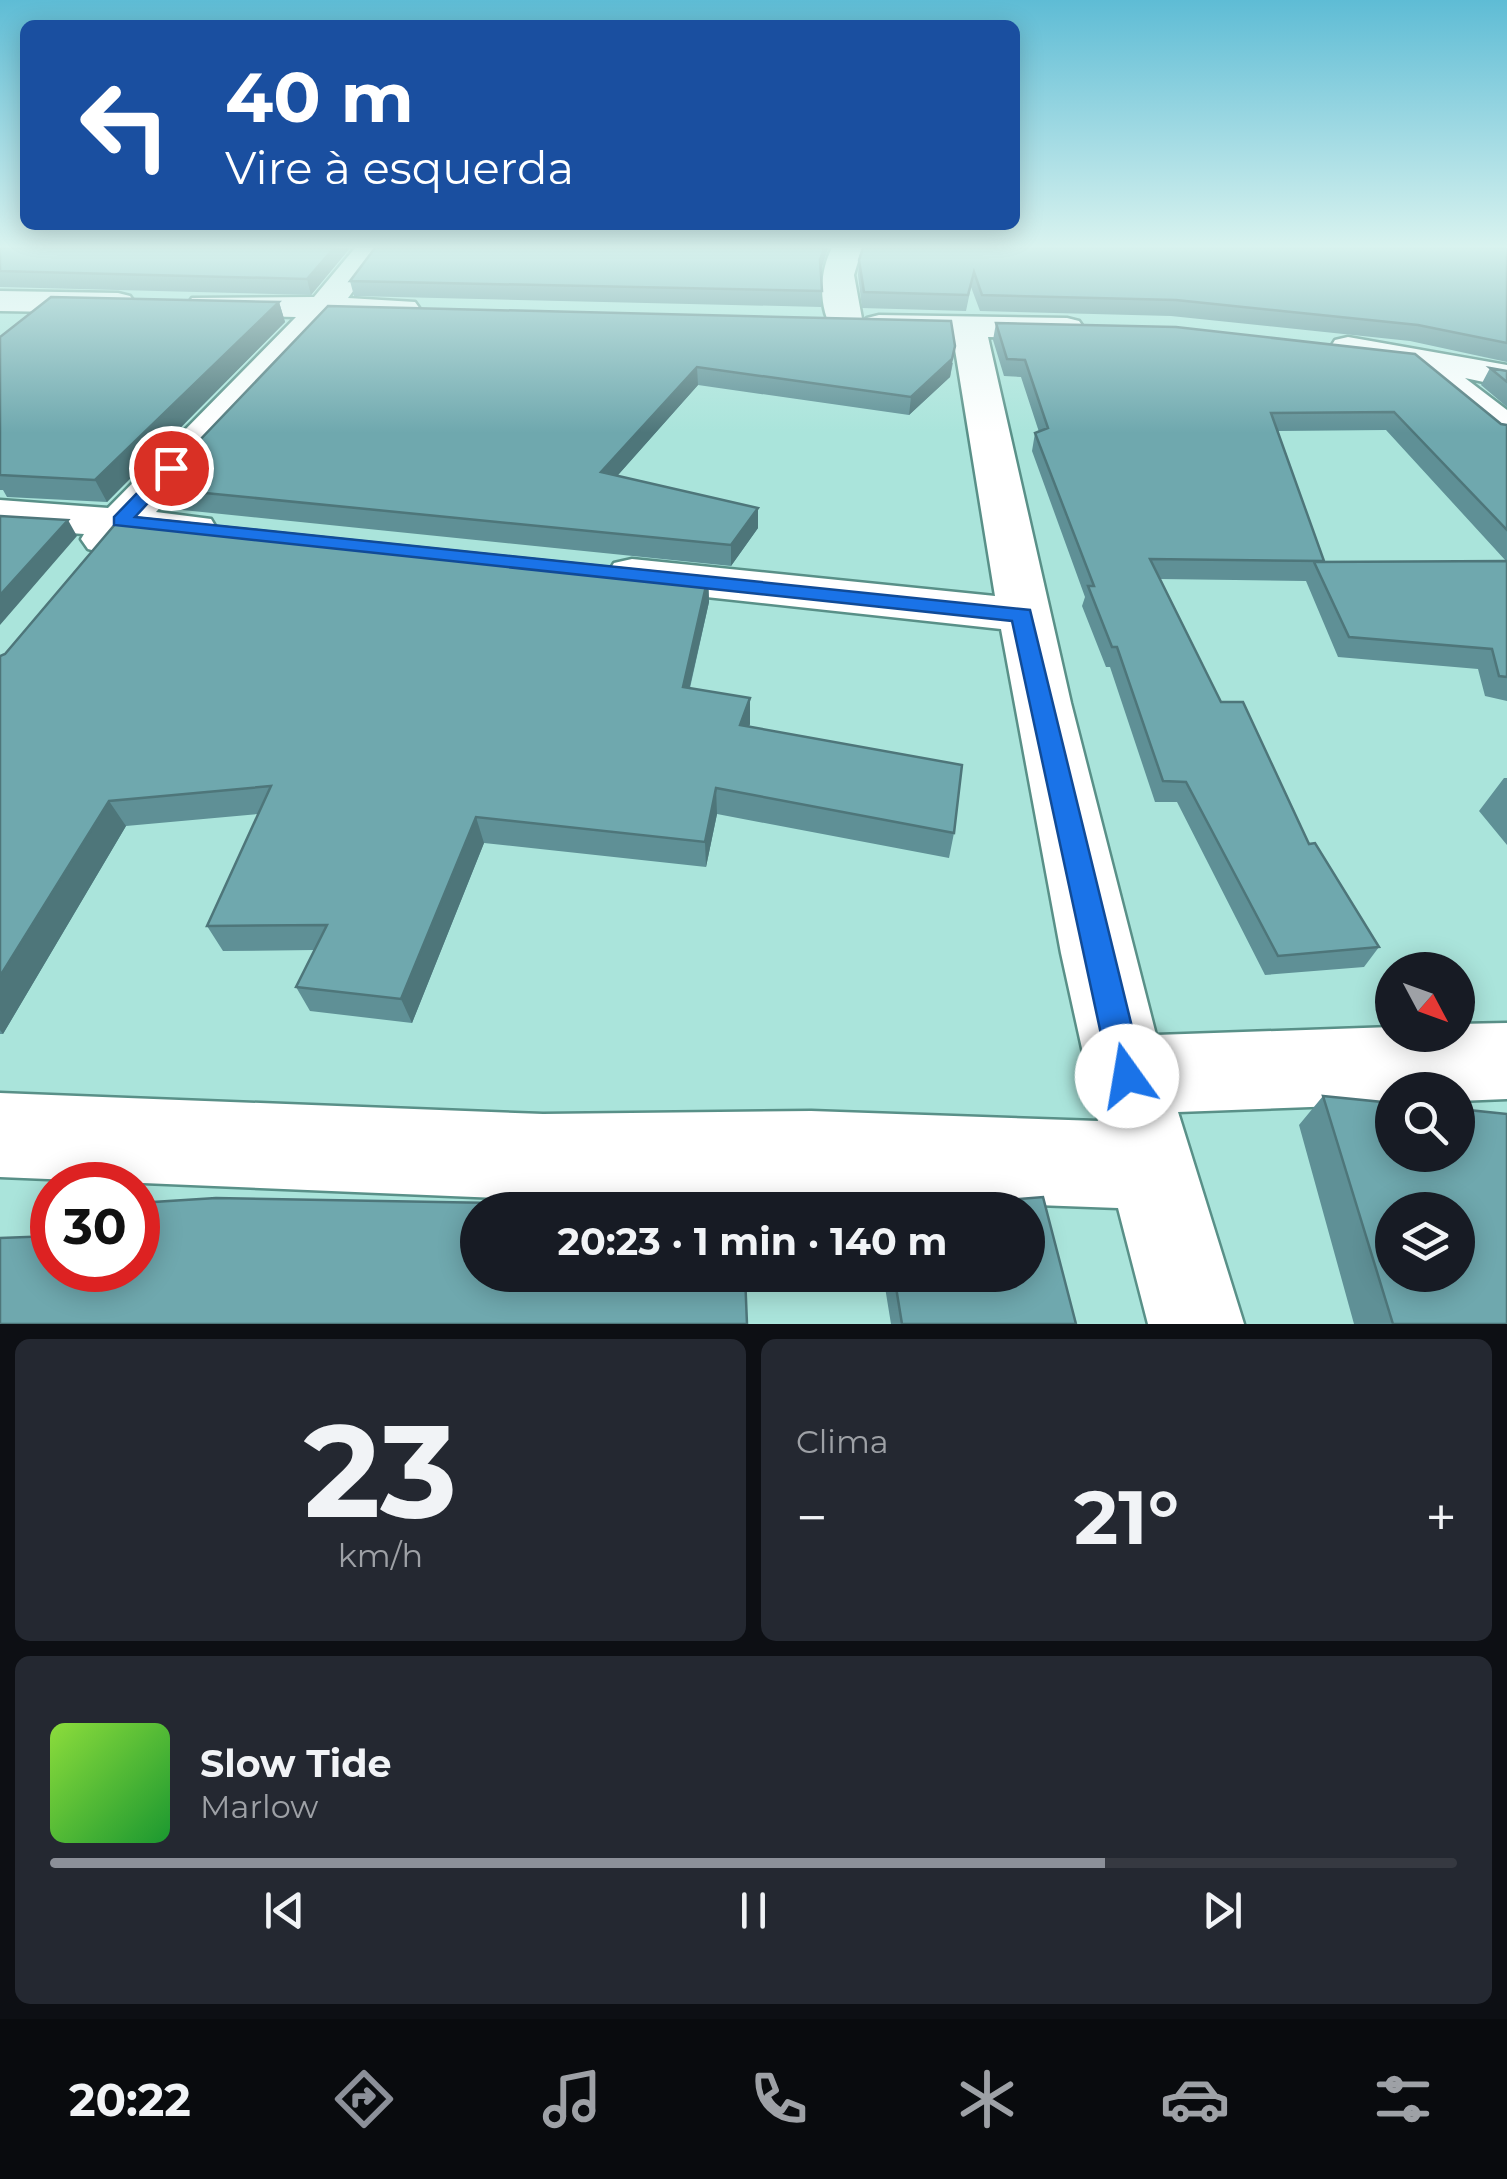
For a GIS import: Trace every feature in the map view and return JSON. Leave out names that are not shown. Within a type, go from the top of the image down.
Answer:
[{"type":"street","points":[[84,564],[120,521],[321,310]]},
{"type":"street","points":[[405,310],[440,311]]},
{"type":"street","points":[[840,310],[846,325]]},
{"type":"street","points":[[807,323],[1097,328]]},
{"type":"street","points":[[968,325],[1022,615],[1127,1076],[1196,1324]]},
{"type":"street","points":[[1312,344],[1410,356],[1507,376]]},
{"type":"street","points":[[1410,356],[1463,392],[1507,430]]},
{"type":"street","points":[[0,514],[120,521],[238,534]]},
{"type":"street","points":[[591,570],[1022,615]]},
{"type":"street","points":[[1127,1076],[1507,1060]]},
{"type":"street","points":[[0,1135],[542,1157],[811,1154],[1149,1166]]},
{"type":"building","points":[[35,310],[271,310],[95,480],[0,475],[0,337]]},
{"type":"building","points":[[324,310],[951,321],[955,346],[952,359],[911,397],[697,367],[601,472],[758,508],[731,545],[154,488]]},
{"type":"building","points":[[1271,310],[1507,310],[1507,343],[1418,325]]},
{"type":"building","points":[[996,323],[1176,327],[1415,354],[1507,425],[1507,530],[1394,412],[1271,413],[1324,561],[1150,559],[1221,702],[1243,702],[1309,844],[1315,843],[1379,947],[1278,956],[1186,782],[1163,781],[1117,647],[1112,647],[1088,586],[1094,586],[1035,433],[1048,428],[1025,360],[1007,359]]},
{"type":"building","points":[[1490,368],[1507,371],[1507,382]]},
{"type":"building","points":[[0,516],[68,520],[0,595]]},
{"type":"building","points":[[122,516],[708,577],[683,687],[750,698],[740,725],[962,765],[954,833],[716,788],[705,842],[476,817],[401,999],[296,987],[327,925],[207,926],[271,786],[109,801],[0,976],[0,656]]},
{"type":"building","points":[[1507,561],[1507,677],[1499,676],[1492,649],[1349,637],[1314,562]]},
{"type":"building","points":[[1323,1096],[1375,1101],[1375,1172],[1475,1172],[1475,1111],[1507,1114],[1507,1324],[1393,1324],[1383,1292],[1475,1292],[1475,1192],[1375,1192],[1375,1265]]},
{"type":"building","points":[[216,1198],[460,1202],[460,1292],[746,1292],[747,1324],[0,1324],[0,1238],[30,1237],[30,1292],[160,1292],[160,1202]]},
{"type":"building","points":[[1045,1205],[1076,1324],[902,1324],[897,1292],[1045,1292]]},
{"type":"route","points":[[171,468],[120,521],[1022,615],[1127,1076]]}]
